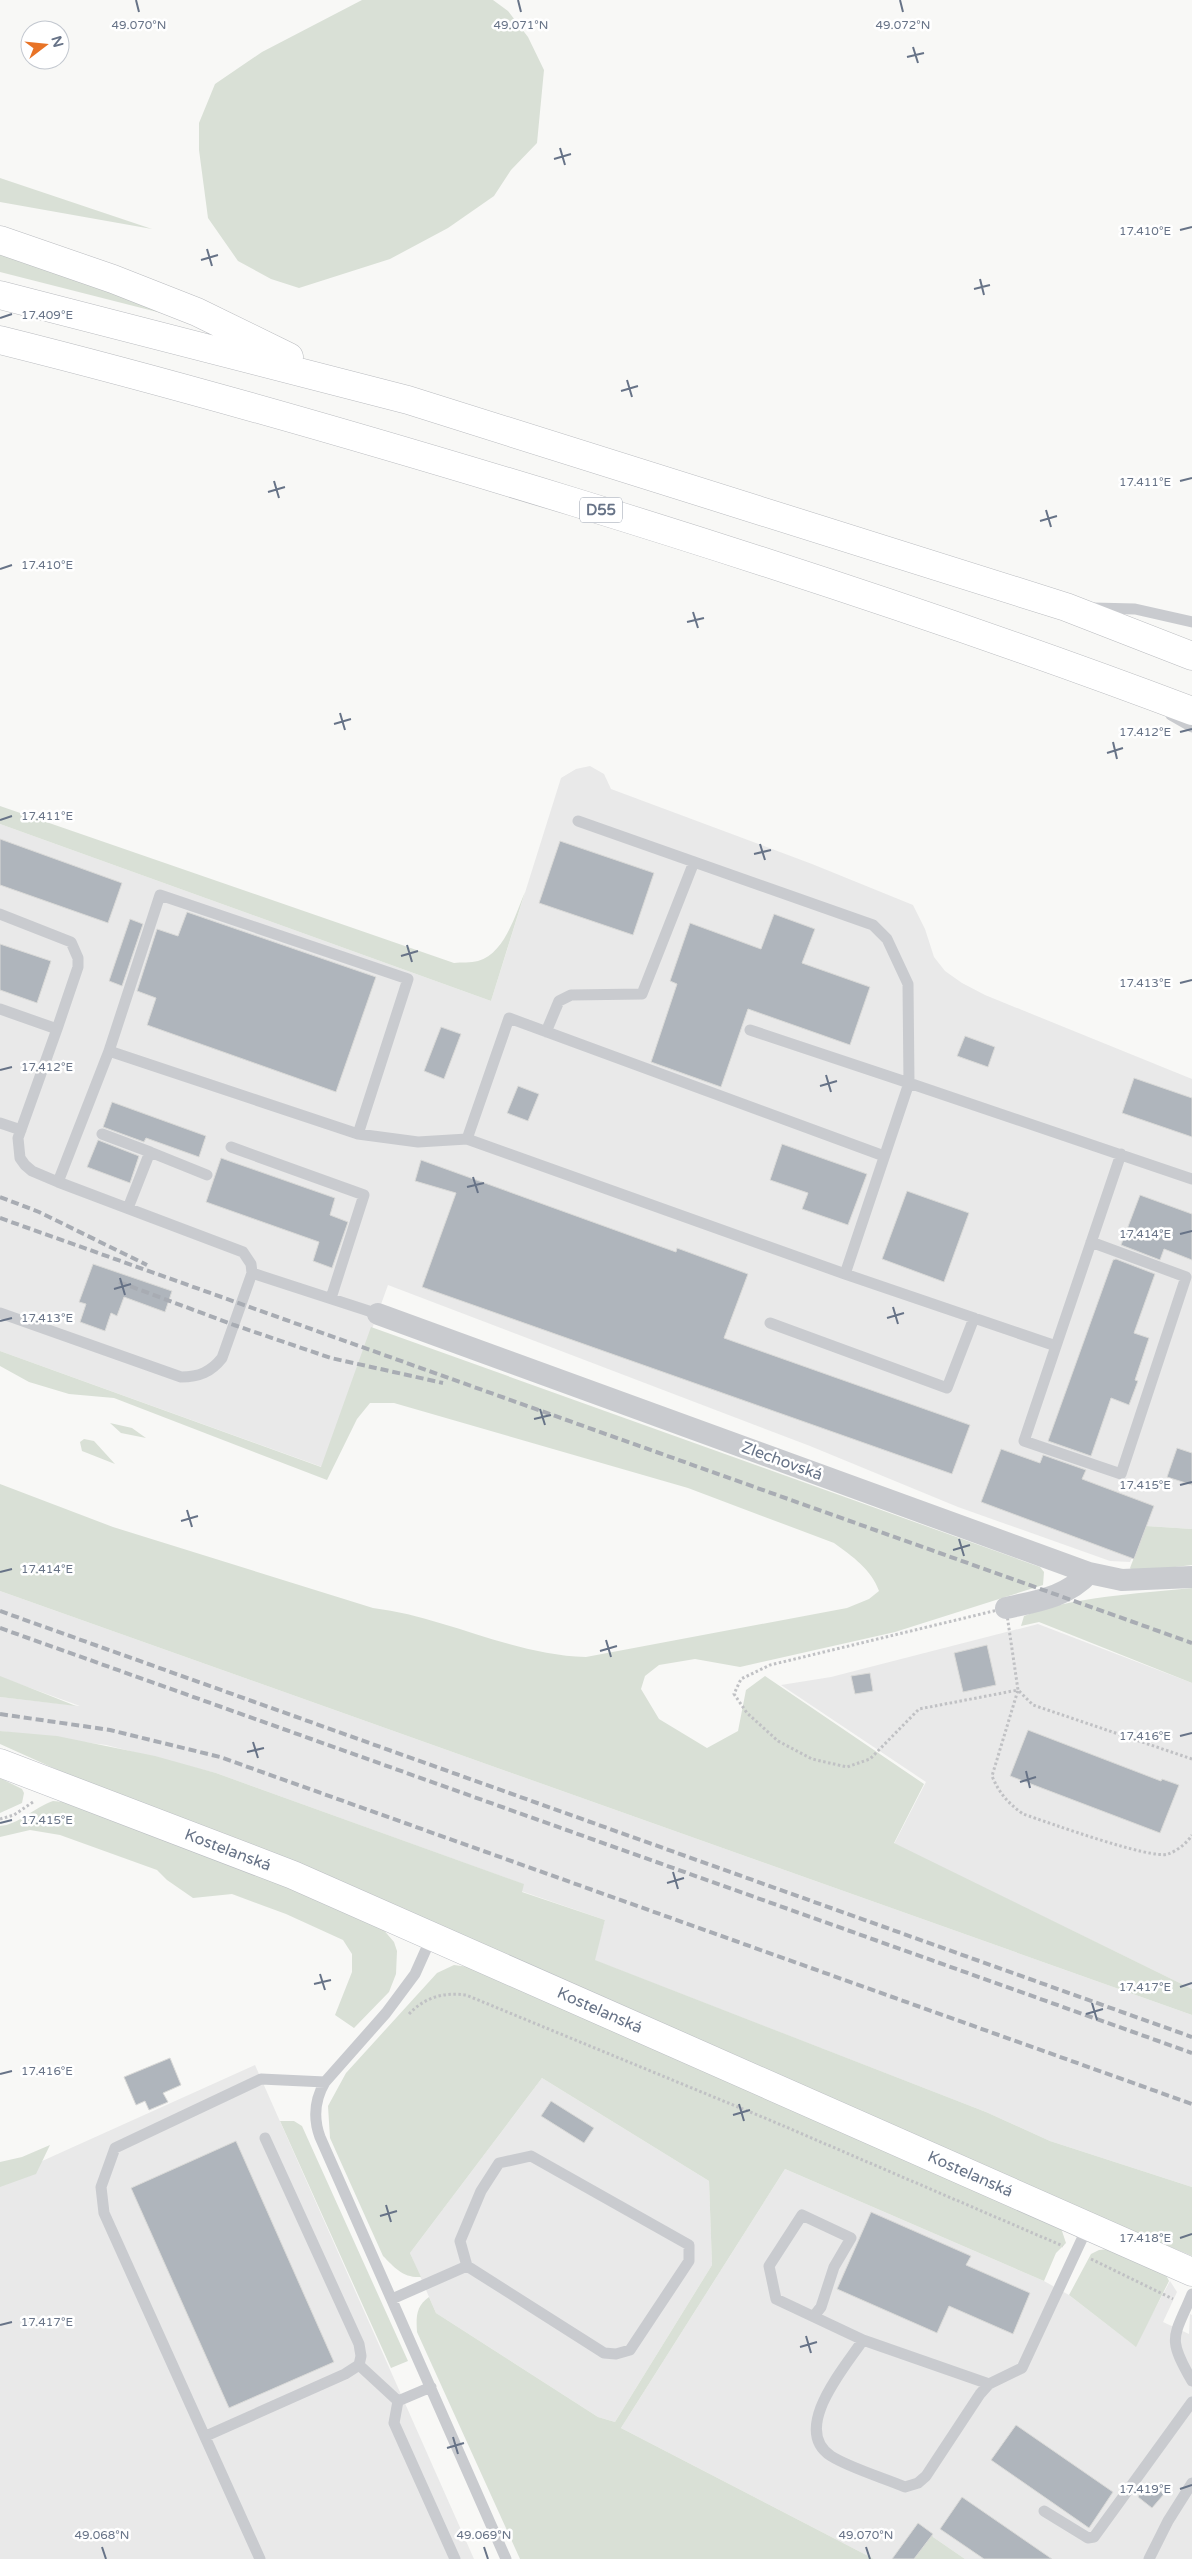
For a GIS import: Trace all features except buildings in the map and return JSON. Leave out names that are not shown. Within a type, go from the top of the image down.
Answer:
[{"type":"main road","points":[[0,240],[113,279],[197,312],[340,382]]},
{"type":"main road","points":[[0,296],[408,400],[1066,607],[1192,656]]},
{"type":"main road","name":"D55","points":[[0,340],[389,445],[723,548],[1055,659],[1192,711]]},
{"type":"main road","name":"Kostelanská","points":[[0,1763],[293,1875],[1192,2272]]},
{"type":"street","name":"Zlechovská","points":[[378,1314],[1089,1573],[1122,1580],[1192,1577]]},
{"type":"street","points":[[1006,1608],[1058,1595],[1081,1581],[1089,1573]]},
{"type":"lane","points":[[1066,607],[1135,609],[1192,622]]},
{"type":"lane","points":[[1055,659],[1137,695],[1192,727]]},
{"type":"lane","points":[[578,821],[873,926],[887,939],[908,984],[909,1083],[845,1274]]},
{"type":"lane","points":[[546,1032],[559,1001],[571,995],[642,994],[694,862]]},
{"type":"lane","points":[[58,1182],[109,1051],[160,895],[408,979],[358,1134]]},
{"type":"lane","points":[[0,914],[71,942],[75,948],[78,968],[21,1130],[18,1146],[20,1158],[32,1171],[58,1182],[237,1249],[248,1258],[252,1273],[222,1358],[214,1368],[194,1377],[181,1377],[0,1313]]},
{"type":"lane","points":[[0,1008],[57,1029]]},
{"type":"lane","points":[[467,1139],[509,1018],[884,1156]]},
{"type":"lane","points":[[750,1030],[1192,1179]]},
{"type":"lane","points":[[109,1051],[358,1134],[418,1142],[467,1139],[845,1274],[1056,1346]]},
{"type":"lane","points":[[0,1123],[21,1130]]},
{"type":"lane","points":[[102,1134],[207,1175]]},
{"type":"lane","points":[[230,1147],[364,1195],[330,1298]]},
{"type":"lane","points":[[128,1208],[150,1152]]},
{"type":"lane","points":[[1091,1242],[1186,1277],[1121,1474],[1024,1441],[1091,1242],[1121,1154]]},
{"type":"lane","points":[[252,1273],[378,1314]]},
{"type":"lane","points":[[770,1323],[947,1388],[974,1318]]},
{"type":"lane","points":[[432,1936],[415,1974],[386,2013],[325,2082],[317,2102],[317,2130],[506,2559]]},
{"type":"lane","points":[[260,2559],[104,2213],[102,2187],[106,2168],[115,2148],[261,2079],[325,2082]]},
{"type":"lane","points":[[206,2436],[340,2377],[359,2366],[361,2356],[359,2344],[265,2138]]},
{"type":"lane","points":[[531,2156],[689,2245],[689,2261],[630,2350],[616,2354],[604,2353],[467,2266],[460,2241],[481,2191],[499,2163],[531,2156]]},
{"type":"lane","points":[[814,2316],[820,2307],[834,2267],[851,2238],[802,2215],[769,2266],[776,2299],[863,2340],[989,2384]]},
{"type":"lane","points":[[863,2340],[822,2403],[816,2418],[820,2443],[832,2456],[905,2487],[918,2483],[926,2476],[980,2394],[989,2384],[1022,2368],[1088,2226]]},
{"type":"lane","points":[[392,2299],[467,2266]]},
{"type":"lane","points":[[1192,2294],[1174,2335],[1176,2350],[1192,2381]]},
{"type":"lane","points":[[359,2366],[398,2401]]},
{"type":"lane","points":[[398,2401],[431,2387]]},
{"type":"lane","points":[[398,2401],[394,2423],[454,2559]]},
{"type":"lane","points":[[1044,2511],[1088,2538],[1094,2536],[1192,2402]]},
{"type":"lane","points":[[1149,2559],[1168,2521],[1192,2483]]},
{"type":"path","points":[[1018,1690],[919,1709],[870,1759],[847,1767],[812,1759],[778,1741],[747,1713],[734,1694],[741,1678],[770,1665],[924,1630],[1006,1608],[1018,1690],[992,1776],[997,1789],[1008,1803],[1023,1814],[1142,1853],[1167,1855],[1179,1849],[1192,1835]]},
{"type":"path","points":[[1018,1690],[1033,1705],[1192,1759]]},
{"type":"path","points":[[0,1819],[14,1814],[58,1784]]},
{"type":"path","points":[[386,2013],[398,2025],[418,2003],[449,1993],[466,1995],[772,2121],[1076,2252],[1176,2300]]},
{"type":"shaded area","points":[[362,0],[493,0],[508,11],[528,37],[544,70],[537,143],[511,170],[494,196],[448,228],[390,259],[299,288],[271,279],[238,261],[208,218],[199,150],[199,123],[215,84],[262,52]]},
{"type":"shaded area","points":[[0,178],[152,229],[0,202]]},
{"type":"shaded area","points":[[0,251],[177,317],[0,272]]},
{"type":"shaded area","points":[[590,766],[604,774],[611,789],[812,864],[913,905],[925,929],[934,957],[945,971],[962,983],[985,995],[1192,1079],[1192,1529],[1146,1526],[1130,1562],[1110,1561],[958,1507],[810,1446],[388,1285],[322,1467],[0,1351],[0,824],[491,1001],[561,778],[576,769]]},
{"type":"shaded area","points":[[0,806],[454,963],[478,961],[487,957],[495,950],[508,932],[525,892],[491,1001],[0,824]]},
{"type":"shaded area","points":[[371,1327],[1040,1567],[1044,1572],[1043,1585],[895,1632],[740,1667],[695,1659],[659,1665],[645,1676],[641,1689],[659,1719],[707,1748],[738,1731],[746,1690],[765,1676],[924,1784],[894,1843],[1192,1989],[1192,2015],[0,1591],[0,1484],[113,1527],[373,1608],[427,1619],[505,1643],[559,1655],[586,1657],[847,1608],[869,1599],[879,1591],[872,1576],[854,1558],[834,1543],[688,1488],[394,1403],[370,1403],[357,1419],[327,1480],[114,1398],[69,1394],[29,1382],[0,1366],[0,1351],[321,1467]]},
{"type":"shaded area","points":[[110,1423],[132,1428],[146,1438],[121,1433]]},
{"type":"shaded area","points":[[84,1439],[94,1441],[115,1464],[82,1451],[80,1442]]},
{"type":"shaded area","points":[[1146,1526],[1192,1529],[1192,1565],[1133,1572],[1130,1568]]},
{"type":"shaded area","points":[[1192,1588],[1192,1683],[1039,1622],[1021,1626],[1024,1616],[1064,1604],[1106,1597]]},
{"type":"shaded area","points":[[0,1591],[1192,2015],[1192,2187],[1050,2141],[986,2112],[594,1960],[605,1920],[521,1891],[523,1884],[216,1773],[106,1745],[0,1731],[0,1697],[80,1706],[0,1677]]},
{"type":"shaded area","points":[[1038,1624],[1192,1683],[1192,1989],[894,1844],[926,1782],[781,1685],[831,1677]]},
{"type":"shaded area","points":[[0,1676],[76,1706],[0,1697]]},
{"type":"shaded area","points":[[0,1731],[57,1736],[155,1756],[216,1773],[524,1884],[522,1892],[605,1920],[595,1960],[986,2112],[1050,2141],[1192,2187],[1192,2256],[962,2159],[502,1953],[204,1826],[89,1784],[0,1744]]},
{"type":"shaded area","points":[[0,1778],[22,1789],[24,1793],[22,1803],[0,1813]]},
{"type":"shaded area","points":[[53,1801],[64,1802],[303,1893],[382,1928],[394,1942],[397,1951],[396,1974],[389,1992],[354,2028],[335,2015],[352,1972],[352,1954],[343,1940],[286,1914],[232,1894],[193,1898],[167,1880],[157,1870],[60,1835],[30,1830],[0,1837],[0,1826],[13,1823]]},
{"type":"shaded area","points":[[454,1965],[469,1967],[1061,2228],[1066,2243],[1056,2253],[1044,2281],[785,2169],[621,2428],[874,2559],[520,2559],[417,2332],[419,2308],[429,2297],[436,2313],[598,2417],[615,2422],[712,2265],[709,2181],[542,2078],[410,2253],[421,2277],[409,2276],[396,2268],[383,2256],[330,2138],[328,2106],[346,2073],[437,1973]]},
{"type":"shaded area","points":[[255,2065],[474,2559],[0,2559],[0,2180]]},
{"type":"shaded area","points":[[542,2078],[709,2181],[712,2265],[615,2422],[598,2417],[436,2313],[410,2253]]},
{"type":"shaded area","points":[[280,2121],[294,2121],[302,2126],[408,2361],[391,2368]]},
{"type":"shaded area","points":[[50,2145],[36,2174],[0,2187],[0,2162],[22,2157]]},
{"type":"shaded area","points":[[785,2169],[1044,2281],[1069,2295],[1135,2346],[1170,2281],[1177,2292],[1163,2322],[1189,2334],[1190,2314],[1192,2315],[1192,2559],[965,2559],[933,2537],[914,2559],[874,2559],[621,2428]]},
{"type":"shaded area","points":[[1109,2249],[1166,2275],[1169,2281],[1136,2347],[1069,2295],[1091,2254],[1099,2250]]},
{"type":"shaded area","points":[[931,2534],[933,2537],[965,2559],[914,2559]]},
{"type":"railway","points":[[0,1197],[39,1212],[147,1265]]},
{"type":"railway","points":[[0,1218],[1192,1643]]},
{"type":"railway","points":[[119,1282],[234,1325],[331,1358],[443,1383]]},
{"type":"railway","points":[[0,1611],[1192,2037]]},
{"type":"railway","points":[[0,1628],[1192,2053]]},
{"type":"railway","points":[[0,1714],[110,1730],[220,1757],[1192,2104]]}]
